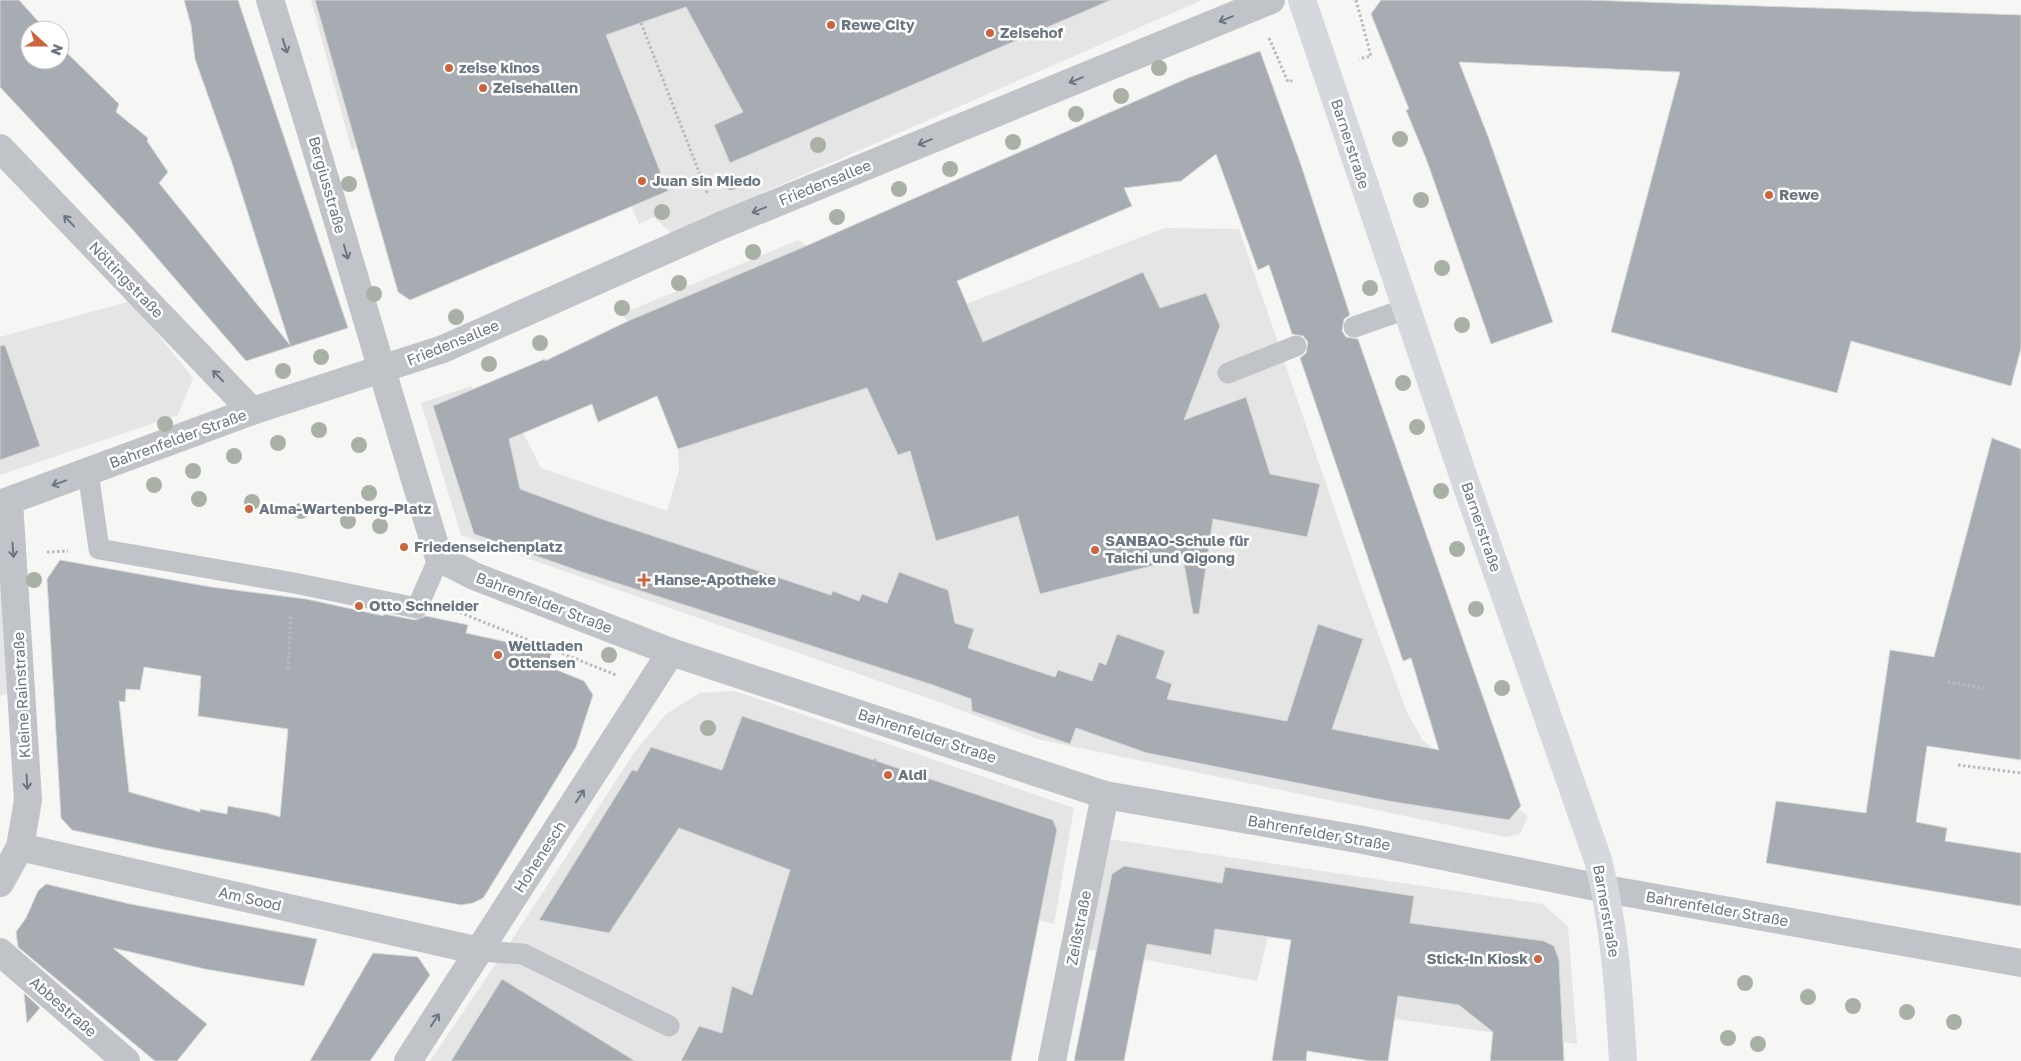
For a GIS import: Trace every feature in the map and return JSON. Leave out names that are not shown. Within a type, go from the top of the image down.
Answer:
[{"type":"main road","name":"Barnerstraße","points":[[1302,0],[1406,309],[1598,860],[1606,889],[1613,936],[1623,1061]]},
{"type":"street","name":"Bergiusstraße","points":[[270,0],[318,151],[381,371]]},
{"type":"street","name":"Friedensallee","points":[[381,371],[443,349],[720,226],[1271,0]]},
{"type":"street","name":"Nöltingstraße","points":[[0,148],[252,411]]},
{"type":"street","name":"Bahrenfelder Straße","points":[[5,503],[252,411],[381,371]]},
{"type":"street","points":[[381,371],[439,558]]},
{"type":"street","name":"Kleine Rainstraße","points":[[0,883],[20,847],[28,800],[14,554],[5,503]]},
{"type":"street","name":"Bahrenfelder Straße","points":[[439,558],[474,576],[671,652],[1104,795],[1358,839],[1606,889],[2021,964]]},
{"type":"street","name":"Hohenesch","points":[[408,1061],[671,652]]},
{"type":"street","name":"Zeißstraße","points":[[1052,1061],[1104,795]]},
{"type":"street","name":"Am Sood","points":[[20,847],[479,951]]},
{"type":"street","name":"Abbestraße","points":[[0,952],[126,1061]]},
{"type":"lane","points":[[1354,327],[1406,309]]},
{"type":"lane","points":[[1228,373],[1296,346]]},
{"type":"lane","points":[[88,472],[99,549],[304,585],[418,608],[439,558]]},
{"type":"lane","points":[[479,951],[523,954],[669,1026]]},
{"type":"path","points":[[641,23],[720,226]]},
{"type":"path","points":[[14,554],[99,549]]},
{"type":"path","points":[[288,669],[291,606]]},
{"type":"path","points":[[418,608],[461,613],[649,688]]},
{"type":"path","points":[[1948,682],[1984,688]]},
{"type":"path","points":[[1958,765],[2021,773]]},
{"type":"shaded area","name":"Zeisehallen","points":[[311,0],[1202,0],[671,233],[654,217],[639,224],[605,144],[508,111],[356,147],[352,151]]},
{"type":"shaded area","points":[[1165,228],[1239,229],[1364,595],[1406,710],[1423,741],[1528,816],[1520,834],[1506,837],[1037,739],[939,702],[461,535],[421,403],[472,386],[498,444],[523,433],[541,468],[667,511],[679,470],[678,449],[628,322],[622,314],[798,240],[806,246],[854,347]]},
{"type":"shaded area","points":[[131,301],[193,378],[178,415],[0,475],[0,337]]},
{"type":"shaded area","points":[[0,545],[13,692],[0,696]]},
{"type":"shaded area","points":[[735,691],[1074,808],[1054,924],[1039,920],[858,1061],[430,1061],[634,753],[666,714],[700,693]]},
{"type":"shaded area","points":[[1109,839],[1542,904],[1568,926],[1577,1044],[1395,1019],[1404,958],[1268,937],[1257,981],[1095,950],[1085,950]]},
{"type":"building","points":[[0,0],[19,0],[37,20],[20,20],[20,70],[70,70],[70,56],[119,104],[116,112],[148,138],[147,141],[168,172],[159,183],[290,345],[232,163],[195,59],[191,25],[184,0],[238,0],[348,328],[246,361],[133,230],[0,87]]},
{"type":"building","name":"Zeisehallen","points":[[315,0],[1111,0],[730,163],[714,125],[743,112],[686,7],[606,35],[668,191],[410,300],[398,292]]},
{"type":"building","points":[[1381,0],[1586,0],[2021,15],[2021,348],[2011,386],[1851,341],[1837,393],[1611,332],[1680,72],[1459,62],[1489,139],[1553,322],[1491,344],[1427,161],[1406,110],[1409,109],[1371,14]]},
{"type":"building","points":[[1260,51],[1301,165],[1350,315],[1344,319],[1342,331],[1346,337],[1358,339],[1521,806],[1509,820],[1388,801],[1147,753],[1076,728],[1070,744],[972,711],[971,699],[933,685],[579,571],[474,534],[433,406],[545,359],[545,361],[628,321],[806,246],[1188,78]],"holes":[[[1216,154],[1258,270],[1269,265],[1292,334],[1303,336],[1308,342],[1306,353],[1300,358],[1403,661],[1411,658],[1439,750],[1332,729],[1363,639],[1318,624],[1287,721],[1167,699],[1172,684],[1156,678],[1165,651],[1117,634],[1106,665],[1099,662],[1092,681],[1058,670],[1055,677],[968,648],[974,629],[955,623],[948,590],[899,572],[887,603],[862,594],[859,601],[833,591],[831,595],[599,518],[520,489],[509,439],[592,404],[598,422],[657,396],[678,449],[867,388],[898,455],[910,451],[936,541],[1018,516],[1040,594],[1183,558],[1193,614],[1199,614],[1213,519],[1307,537],[1320,484],[1270,474],[1246,397],[1184,420],[1220,326],[1206,293],[1160,308],[1143,272],[983,342],[957,281],[1132,206],[1124,188],[1181,181]]]},
{"type":"building","points":[[5,345],[40,446],[0,460],[0,346]]},
{"type":"building","points":[[1992,438],[2021,449],[2021,760],[1927,746],[1916,822],[1947,828],[1945,841],[2021,853],[2021,906],[1766,863],[1776,801],[1866,813],[1890,650],[1934,657]]},
{"type":"building","points":[[60,560],[211,587],[306,599],[384,616],[384,614],[415,620],[426,616],[468,625],[466,633],[552,652],[547,666],[584,681],[593,695],[576,747],[487,892],[483,898],[473,903],[461,905],[161,849],[72,830],[61,818],[47,579]],"holes":[[[144,667],[201,676],[198,716],[288,729],[280,817],[228,806],[227,814],[200,809],[200,812],[129,792],[119,701],[125,702],[126,689],[140,690]]]},
{"type":"building","points":[[742,716],[1053,820],[1057,830],[1011,1061],[681,1061],[699,1026],[722,1033],[732,986],[752,995],[790,870],[679,828],[609,933],[539,920],[632,770],[637,771],[651,747],[722,770]]},
{"type":"building","points":[[1124,866],[1222,883],[1225,867],[1414,896],[1410,923],[1544,941],[1554,946],[1559,960],[1564,1061],[1490,1061],[1493,1032],[1459,1005],[1398,996],[1388,1061],[1370,1061],[1307,1051],[1306,1061],[1272,1061],[1291,940],[1215,929],[1211,955],[1147,944],[1124,1061],[1074,1061],[1112,874]]},
{"type":"building","points":[[46,884],[130,904],[317,939],[304,986],[205,969],[113,948],[207,1024],[177,1061],[155,1061],[18,947],[16,932],[26,918],[38,891]]},
{"type":"building","points":[[373,953],[418,957],[430,975],[370,1061],[310,1061]]},
{"type":"building","points":[[502,979],[635,1061],[451,1061]]},
{"type":"building","points":[[24,993],[40,1008],[27,1023]]},
{"type":"place","name":"Rewe City","points":[[831,25]]},
{"type":"place","name":"Zeisehof","points":[[990,33]]},
{"type":"place","name":"zeise kinos","points":[[449,68]]},
{"type":"place","name":"Zeisehallen","points":[[483,88]]},
{"type":"place","name":"Juan sin Miedo","points":[[642,181]]},
{"type":"place","name":"Rewe","points":[[1769,195]]},
{"type":"place","name":"Alma-Wartenberg-Platz","points":[[249,509]]},
{"type":"place","name":"Friedenseichenplatz","points":[[404,547]]},
{"type":"place","name":"SANBAO-Schule für Taichi und Qigong","points":[[1095,550]]},
{"type":"place","name":"Hanse-Apotheke","points":[[644,580]]},
{"type":"place","name":"Otto Schneider","points":[[359,606]]},
{"type":"place","name":"Weltladen Ottensen","points":[[498,655]]},
{"type":"place","name":"Aldi","points":[[888,775]]},
{"type":"place","name":"Stick-In Kiosk","points":[[1538,959]]}]
